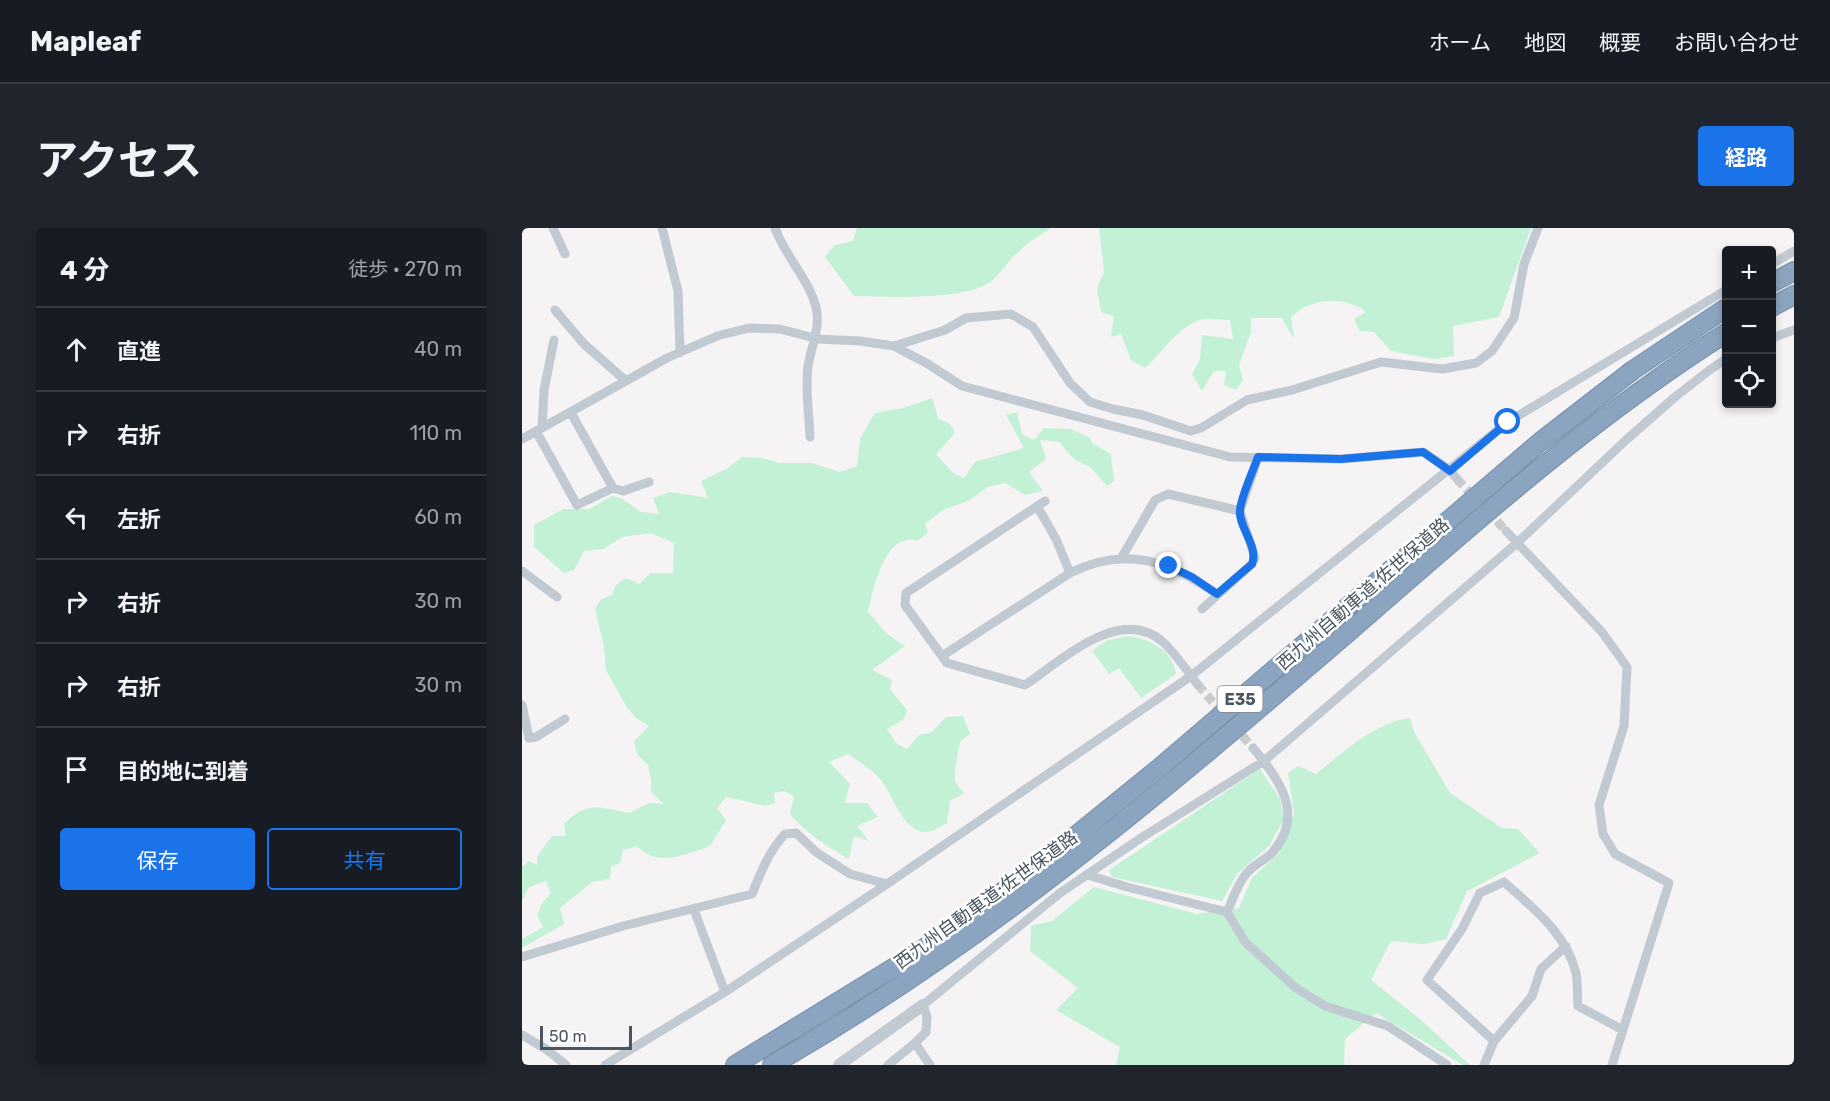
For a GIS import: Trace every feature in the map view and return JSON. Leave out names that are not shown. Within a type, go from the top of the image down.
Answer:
[{"type":"highway","points":[[1776,281],[1794,271]]},
{"type":"highway","points":[[1776,305],[1794,295]]},
{"type":"highway","name":"西九州自動車道;佐世保道路","points":[[735,1065],[916,954],[1037,867],[1176,754],[1540,442],[1633,369],[1722,311]]},
{"type":"highway","name":"西九州自動車道;佐世保道路","points":[[772,1065],[910,980],[966,942],[1077,860],[1186,772],[1561,450],[1675,365],[1722,336]]},
{"type":"street","points":[[553,228],[565,254]]},
{"type":"street","points":[[663,228],[678,291],[680,353]]},
{"type":"street","points":[[775,228],[817,309],[818,323],[808,366],[810,436]]},
{"type":"street","points":[[894,346],[945,330],[966,318],[1011,314],[1033,327],[1070,383],[1090,402],[1143,415],[1191,431],[1201,428],[1247,400],[1292,390],[1381,362],[1442,369],[1476,363],[1492,351],[1514,318],[1524,264],[1538,228]]},
{"type":"street","points":[[1776,262],[1794,251]]},
{"type":"street","points":[[605,1065],[724,992],[887,884],[1191,676],[1450,471],[1508,422],[1722,292]]},
{"type":"street","points":[[555,310],[584,344],[626,381]]},
{"type":"street","points":[[522,439],[626,381],[717,336],[749,328],[780,329],[814,338],[894,346],[962,386],[1219,455],[1341,459],[1423,452],[1457,478]]},
{"type":"street","points":[[1776,337],[1794,330]]},
{"type":"street","points":[[554,340],[539,430],[577,505],[613,488],[624,491],[649,482]]},
{"type":"street","points":[[839,1065],[923,1005],[1060,893],[1141,838],[1264,761],[1517,543],[1626,440],[1693,383],[1722,362]]},
{"type":"street","points":[[571,413],[613,488]]},
{"type":"street","points":[[1202,609],[1252,564],[1255,558],[1240,512],[1258,457]]},
{"type":"street","points":[[1122,557],[1155,500],[1168,494],[1240,512]]},
{"type":"street","points":[[1070,573],[1041,504],[906,593],[905,605],[947,663],[1025,685],[1096,637],[1110,631],[1128,629],[1147,633],[1162,642],[1198,685]]},
{"type":"street","points":[[1506,531],[1602,632],[1628,667],[1624,726],[1599,805],[1604,834],[1615,854],[1669,883],[1612,1065]]},
{"type":"street","points":[[942,656],[1086,565],[1122,557],[1147,560],[1169,566],[1192,577],[1217,594]]},
{"type":"street","points":[[522,571],[557,597]]},
{"type":"street","points":[[522,705],[529,738],[536,737],[565,719]]},
{"type":"street","points":[[1227,912],[1246,873],[1270,854],[1282,838],[1288,820],[1284,791],[1253,748]]},
{"type":"street","points":[[522,957],[623,927],[752,894],[764,864],[777,842],[785,834],[796,833],[816,852],[850,874],[887,884]]},
{"type":"street","points":[[1088,875],[1227,912],[1245,942],[1296,988],[1325,1006],[1388,1026],[1447,1065]]},
{"type":"street","points":[[1494,1041],[1427,980],[1462,929],[1480,894],[1504,882],[1543,917],[1566,946],[1576,974],[1578,1006],[1623,1030]]},
{"type":"street","points":[[694,910],[724,992]]},
{"type":"street","points":[[1484,1065],[1494,1041],[1532,996],[1541,969],[1566,946]]},
{"type":"street","points":[[888,1065],[926,1032],[927,1017],[923,1005]]},
{"type":"street","points":[[522,1035],[546,1049],[566,1065]]},
{"type":"street","points":[[915,1043],[930,1065]]},
{"type":"green space","points":[[857,228],[1051,228],[1029,243],[993,280],[981,287],[947,295],[906,297],[854,296],[825,257],[835,245],[853,241]]},
{"type":"green space","points":[[1099,228],[1531,228],[1499,317],[1453,326],[1454,356],[1434,359],[1391,351],[1374,332],[1360,331],[1354,319],[1366,312],[1346,302],[1321,302],[1305,307],[1291,317],[1294,339],[1282,318],[1251,318],[1251,332],[1239,365],[1243,380],[1236,390],[1224,385],[1226,371],[1214,371],[1202,391],[1192,374],[1200,359],[1202,335],[1233,339],[1230,320],[1204,319],[1192,323],[1145,368],[1131,360],[1121,334],[1111,337],[1114,316],[1101,312],[1097,289],[1104,271]]},
{"type":"green space","points":[[932,398],[938,418],[950,424],[955,433],[936,454],[953,473],[964,478],[975,462],[1024,448],[1006,415],[1017,412],[1022,434],[1034,440],[1044,428],[1071,429],[1090,438],[1093,444],[1111,454],[1114,481],[1107,486],[1091,468],[1074,459],[1059,442],[1040,440],[1046,459],[1029,472],[1043,491],[1025,495],[1005,483],[988,487],[968,501],[943,510],[925,524],[928,533],[917,541],[909,539],[897,544],[885,558],[874,586],[868,612],[886,633],[905,646],[872,670],[892,680],[890,689],[907,710],[904,719],[887,729],[896,743],[907,749],[919,735],[932,732],[946,717],[963,716],[970,734],[960,742],[955,770],[955,782],[964,793],[950,801],[947,823],[929,832],[918,831],[912,827],[901,814],[881,780],[848,754],[829,762],[850,784],[845,803],[867,803],[878,817],[857,826],[869,841],[854,836],[849,859],[817,839],[790,814],[794,796],[784,791],[774,793],[775,803],[766,806],[726,797],[717,808],[726,820],[710,846],[663,858],[645,853],[637,846],[623,850],[620,863],[611,867],[610,879],[592,882],[560,908],[564,924],[522,948],[522,939],[543,927],[537,915],[542,903],[551,893],[546,881],[529,887],[522,901],[522,867],[529,861],[537,865],[537,857],[552,836],[566,836],[564,824],[587,809],[601,808],[629,813],[649,803],[664,804],[651,792],[648,765],[637,754],[634,741],[649,726],[636,718],[626,706],[606,670],[604,646],[595,609],[601,599],[612,595],[616,585],[626,578],[639,584],[651,573],[673,573],[674,543],[650,533],[623,537],[603,549],[584,551],[574,570],[564,573],[534,547],[534,525],[563,509],[589,509],[612,496],[621,498],[641,512],[659,514],[653,498],[670,492],[708,498],[701,481],[726,469],[742,457],[762,458],[779,463],[811,463],[840,472],[857,466],[860,439],[875,413],[903,408]]},
{"type":"green space","points":[[1127,636],[1143,639],[1165,652],[1176,674],[1141,698],[1119,668],[1109,674],[1092,651],[1106,641]]},
{"type":"green space","points":[[1410,718],[1414,732],[1450,793],[1502,828],[1518,829],[1540,853],[1467,891],[1446,939],[1424,944],[1391,941],[1371,980],[1421,1020],[1470,1065],[1463,1065],[1376,1013],[1345,1039],[1344,1063],[1346,1065],[1116,1065],[1120,1047],[1056,1010],[1078,988],[1030,951],[1031,926],[1052,921],[1094,887],[1197,914],[1239,908],[1252,878],[1279,853],[1294,814],[1288,773],[1298,766],[1316,774],[1371,732],[1396,721]]},
{"type":"green space","points":[[1260,769],[1280,799],[1284,819],[1269,846],[1237,874],[1222,901],[1112,877],[1109,870]]},
{"type":"tunnel","points":[[1457,479],[1476,499]]},
{"type":"tunnel","points":[[1488,511],[1506,531]]},
{"type":"tunnel","points":[[1198,685],[1253,748]]},
{"type":"route","points":[[1169,566],[1192,577],[1217,594],[1252,564],[1255,558],[1240,512],[1258,457],[1341,459],[1423,452],[1450,471],[1508,422]]}]
